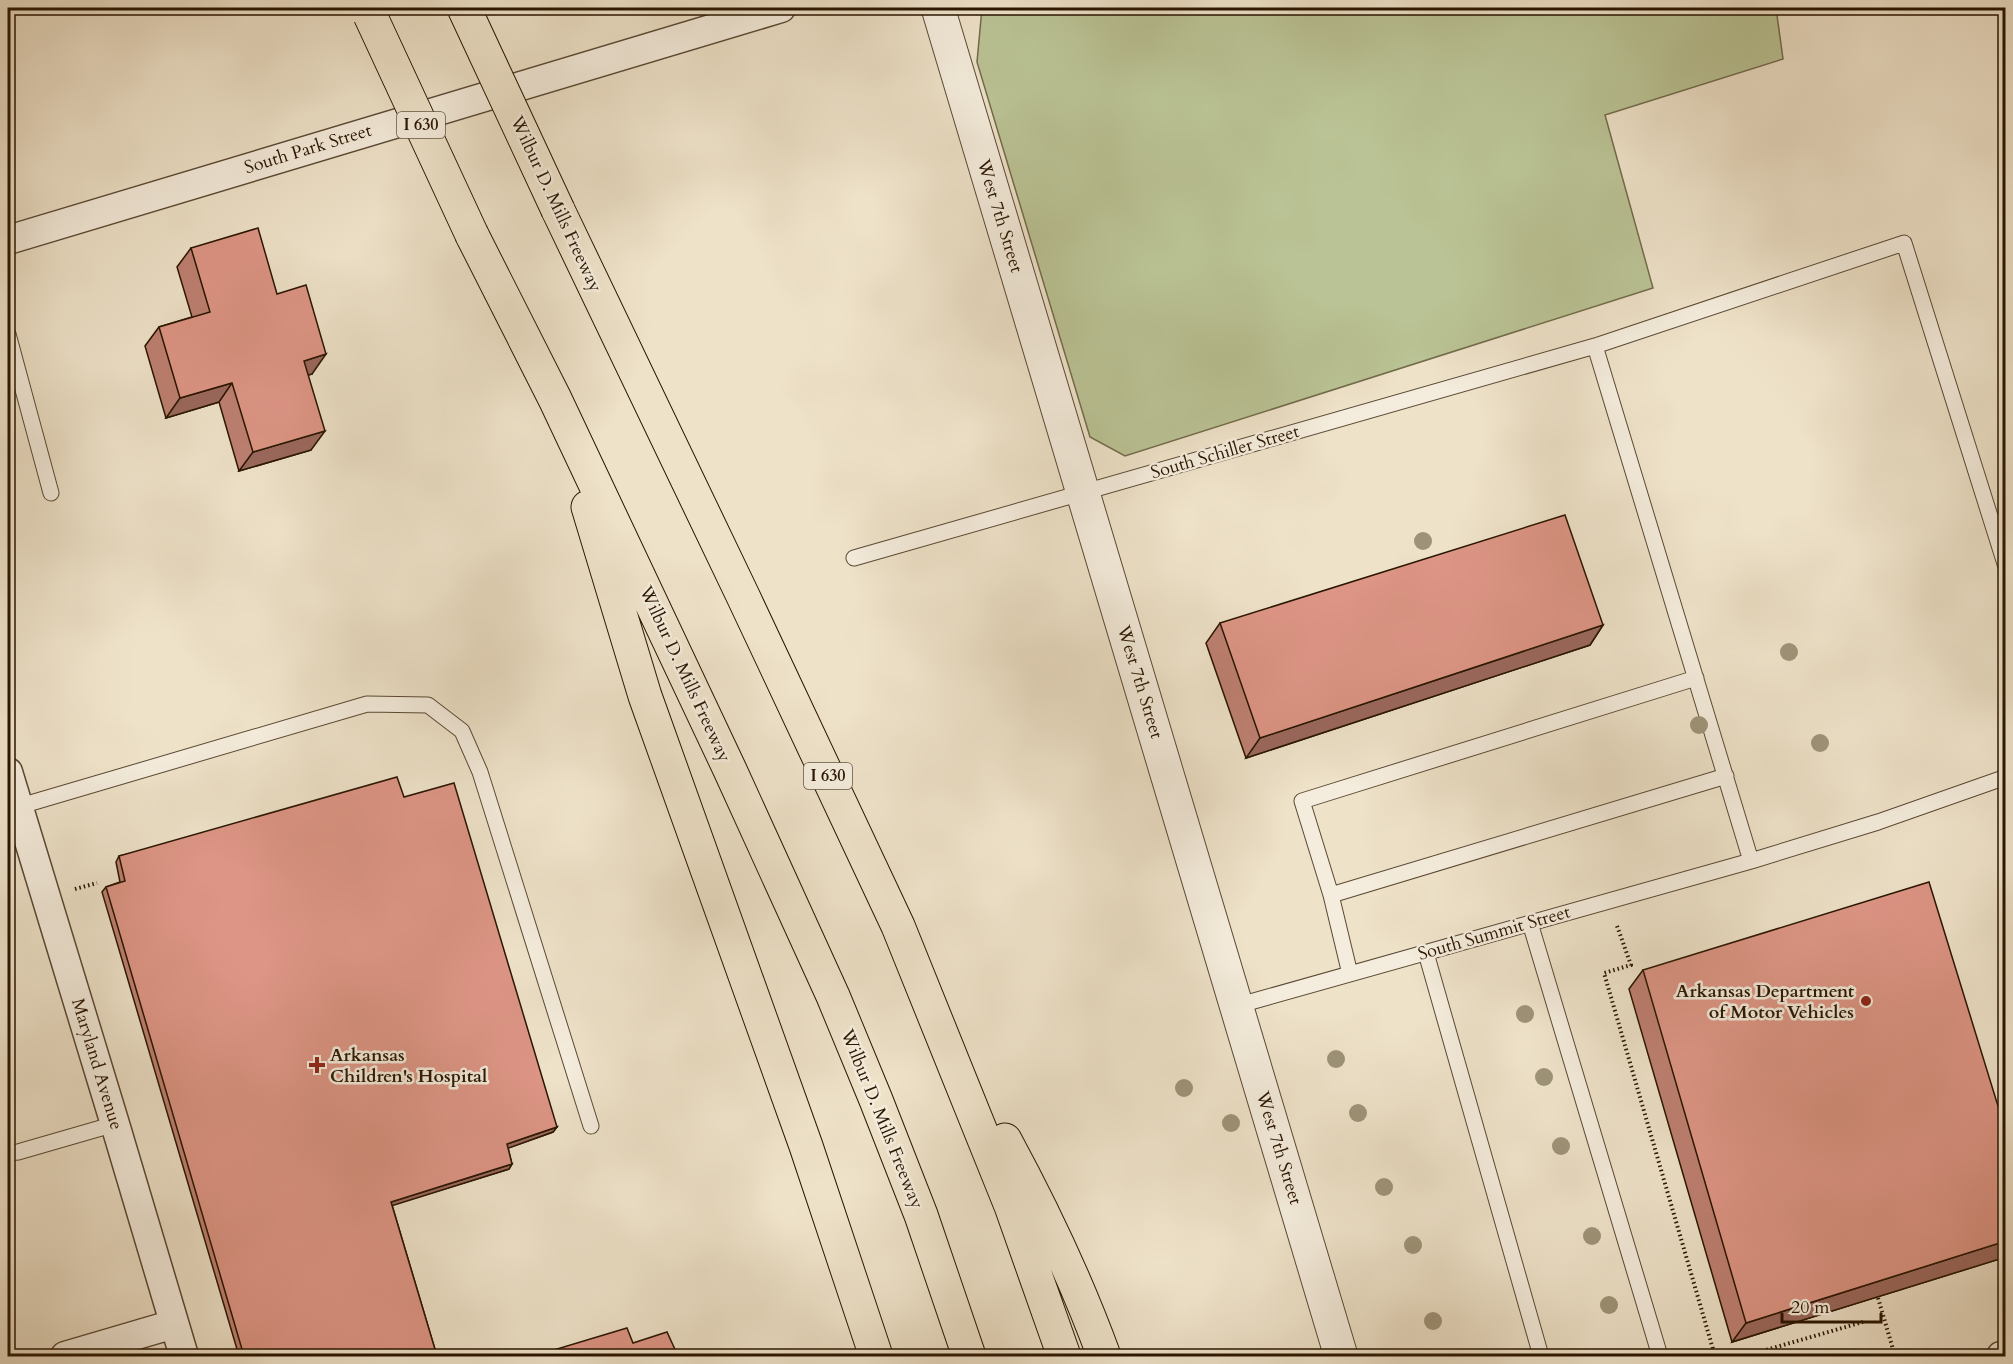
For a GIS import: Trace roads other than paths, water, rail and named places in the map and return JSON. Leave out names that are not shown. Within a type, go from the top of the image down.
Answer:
[{"type":"highway","name":"Wilbur D. Mills Freeway","points":[[464,8],[883,894],[937,1019],[1011,1206],[1064,1356]]},
{"type":"highway","name":"Wilbur D. Mills Freeway","points":[[368,11],[472,235],[555,399],[730,770],[833,996],[921,1215],[969,1356]]},
{"type":"highway","points":[[555,399],[645,696],[806,1146],[876,1356]]},
{"type":"highway","points":[[937,1019],[1006,1142],[1050,1229],[1086,1306],[1104,1356]]},
{"type":"street","name":"South Park Street","points":[[8,240],[780,8]]},
{"type":"street","name":"West 7th Street","points":[[938,8],[1341,1356]]},
{"type":"street","name":"Maryland Avenue","points":[[8,772],[12,808],[116,1124],[184,1356]]},
{"type":"street","points":[[65,1356],[174,1324]]},
{"type":"street","points":[[2001,1356],[2006,1355]]},
{"type":"lane","name":"South Schiller Street","points":[[854,558],[1595,346],[1904,243],[2006,567]]},
{"type":"lane","points":[[8,334],[51,493]]},
{"type":"lane","points":[[1595,346],[1751,861]]},
{"type":"lane","points":[[1350,974],[1331,896],[1302,801],[1696,678]]},
{"type":"lane","points":[[12,808],[367,704],[428,705],[462,731],[480,772],[591,1126]]},
{"type":"lane","points":[[1331,896],[1726,776]]},
{"type":"lane","name":"South Summit Street","points":[[1236,1006],[1751,861],[1878,822],[2006,777]]},
{"type":"lane","points":[[1530,923],[1660,1356]]},
{"type":"lane","points":[[1426,952],[1542,1356]]},
{"type":"lane","points":[[8,1153],[116,1124]]},
{"type":"place","name":"Arkansas Department of Motor Vehicles","points":[[1866,1001]]},
{"type":"place","name":"Arkansas Children's Hospital","points":[[317,1065]]}]
